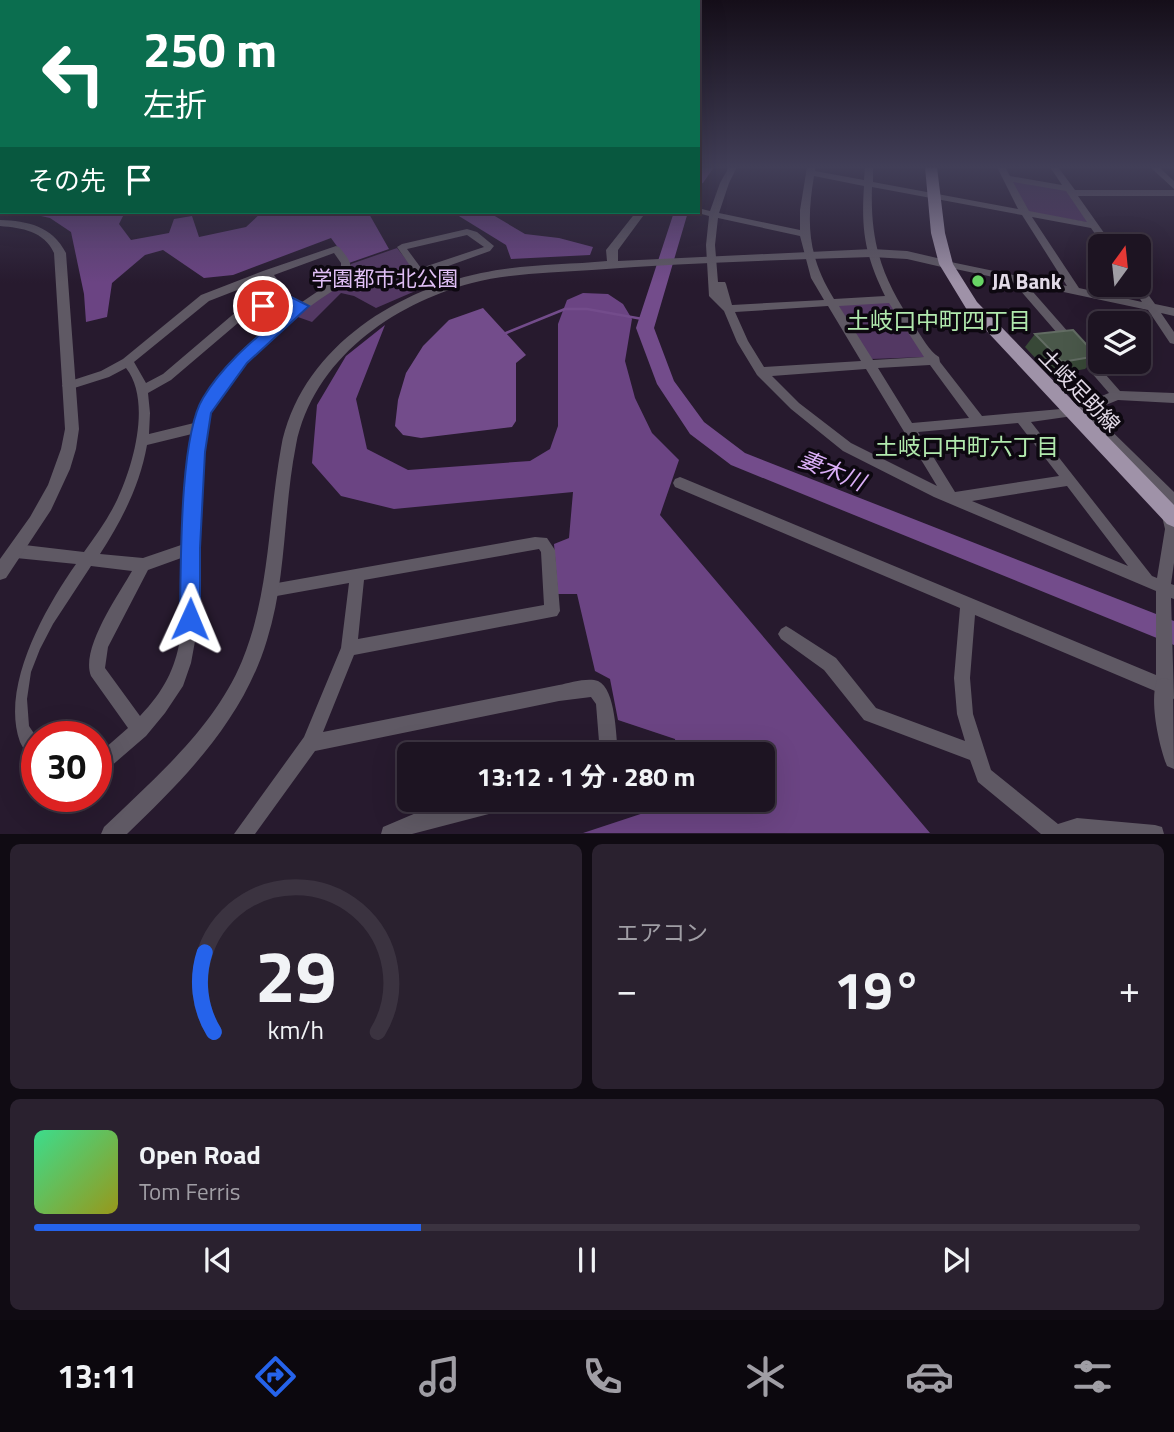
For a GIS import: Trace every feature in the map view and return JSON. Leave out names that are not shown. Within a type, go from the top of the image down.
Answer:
[{"type":"main road","name":"土岐足助線","points":[[935,206],[937,233],[946,264],[987,324],[1078,412],[1172,509]]},
{"type":"street","points":[[804,206],[802,219],[804,234],[816,278],[952,498]]},
{"type":"street","points":[[867,206],[867,224],[872,253],[891,299],[979,422]]},
{"type":"street","points":[[985,206],[1094,226]]},
{"type":"street","points":[[1021,206],[1075,291]]},
{"type":"street","points":[[1081,206],[1100,234]]},
{"type":"street","points":[[804,234],[707,213],[709,234],[706,259],[714,296],[728,309],[891,299]]},
{"type":"street","points":[[612,264],[612,250],[639,214]]},
{"type":"street","points":[[0,223],[36,229],[57,245],[62,278],[72,429],[69,453],[52,496],[0,572]]},
{"type":"street","points":[[419,272],[487,249],[489,246],[467,232],[405,246],[402,249],[433,291]]},
{"type":"street","points":[[68,386],[105,374],[127,362],[205,298],[336,249],[347,267],[346,273],[337,283],[302,306],[232,369],[209,400],[200,427],[191,548],[190,636],[184,660],[169,696],[140,730],[112,754]]},
{"type":"street","points":[[111,834],[185,760],[226,708],[248,667],[271,590],[289,445],[303,402],[332,360],[358,335],[394,310],[433,291],[503,273],[630,263],[872,253],[906,255],[1017,281],[1174,312]]},
{"type":"street","points":[[267,273],[285,298],[302,306]]},
{"type":"street","points":[[1017,281],[1117,395]]},
{"type":"street","points":[[721,284],[728,309],[761,372],[795,406],[847,447],[952,498],[1147,579],[1167,594]]},
{"type":"street","points":[[143,390],[167,377],[241,314],[285,298]]},
{"type":"street","points":[[1145,298],[1174,340]]},
{"type":"street","points":[[761,372],[934,360]]},
{"type":"street","points":[[21,727],[19,687],[28,656],[113,521],[129,489],[143,441],[143,390],[134,369],[127,362]]},
{"type":"street","points":[[908,428],[1078,412],[1117,395],[1174,398]]},
{"type":"street","points":[[1021,418],[1147,579]]},
{"type":"street","points":[[143,441],[200,427]]},
{"type":"street","points":[[952,498],[1069,480]]},
{"type":"street","points":[[680,483],[968,607],[1168,685]]},
{"type":"street","points":[[1172,509],[1167,594],[1166,727],[1174,759]]},
{"type":"street","points":[[271,590],[542,543],[548,550],[552,611],[349,648]]},
{"type":"street","points":[[16,551],[143,565],[191,548]]},
{"type":"street","points":[[140,730],[97,670],[100,646],[143,565]]},
{"type":"street","points":[[243,834],[310,743],[349,648],[357,577]]},
{"type":"street","points":[[968,607],[962,678],[965,714],[984,776],[1055,833],[1077,827],[1155,834]]},
{"type":"street","points":[[786,634],[830,664],[870,714],[977,754]]},
{"type":"street","points":[[310,743],[559,692],[595,688],[604,702],[608,742]]},
{"type":"street","points":[[390,834],[416,822],[458,812]]},
{"type":"green space","points":[[1025,206],[1078,206],[1091,223],[1029,212]]},
{"type":"green space","name":"学園都市北公園","points":[[397,248],[427,286],[376,308],[354,296],[341,293],[312,322],[295,316],[348,275],[351,264]]},
{"type":"green space","points":[[887,301],[891,303],[925,357],[871,359],[838,305]]},
{"type":"shaded area","points":[[32,214],[124,214],[119,224],[131,240],[169,233],[174,219],[192,216],[199,237],[246,227],[260,214],[369,214],[389,249],[349,263],[331,238],[233,275],[204,278],[163,250],[145,255],[112,283],[107,317],[86,322],[84,294],[71,232],[50,218]]},
{"type":"shaded area","points":[[456,214],[491,214],[525,234],[559,238],[593,247],[590,255],[511,259],[506,245]]},
{"type":"shaded area","points":[[583,293],[608,294],[623,304],[632,319],[625,361],[635,398],[652,433],[679,460],[660,515],[930,833],[583,833],[647,812],[775,812],[775,742],[675,742],[675,739],[618,720],[610,679],[595,671],[577,594],[558,594],[554,544],[569,538],[573,492],[394,509],[341,496],[312,463],[317,405],[346,356],[385,325],[356,399],[367,449],[408,470],[530,461],[550,449],[558,426],[558,324],[567,300]]},
{"type":"shaded area","points":[[483,308],[526,355],[516,363],[516,421],[512,427],[421,438],[403,435],[395,426],[398,400],[406,373],[423,346],[449,320]]},
{"type":"building","points":[[1073,330],[1088,346],[1088,358],[1062,362],[1035,334]]},
{"type":"waterway","name":"妻木川","points":[[680,214],[645,328],[666,384],[697,428],[738,459],[1174,633]]},
{"type":"waterway","points":[[506,333],[565,309],[587,309],[648,320]]},
{"type":"place","name":"JA Bank","points":[[978,281]]},
{"type":"district","name":"土岐口中町四丁目","points":[[939,320]]},
{"type":"district","name":"土岐口中町六丁目","points":[[967,446]]},
{"type":"route","points":[[190,619],[197,452],[203,413],[209,400],[232,369],[302,306],[285,298],[263,306]]}]
